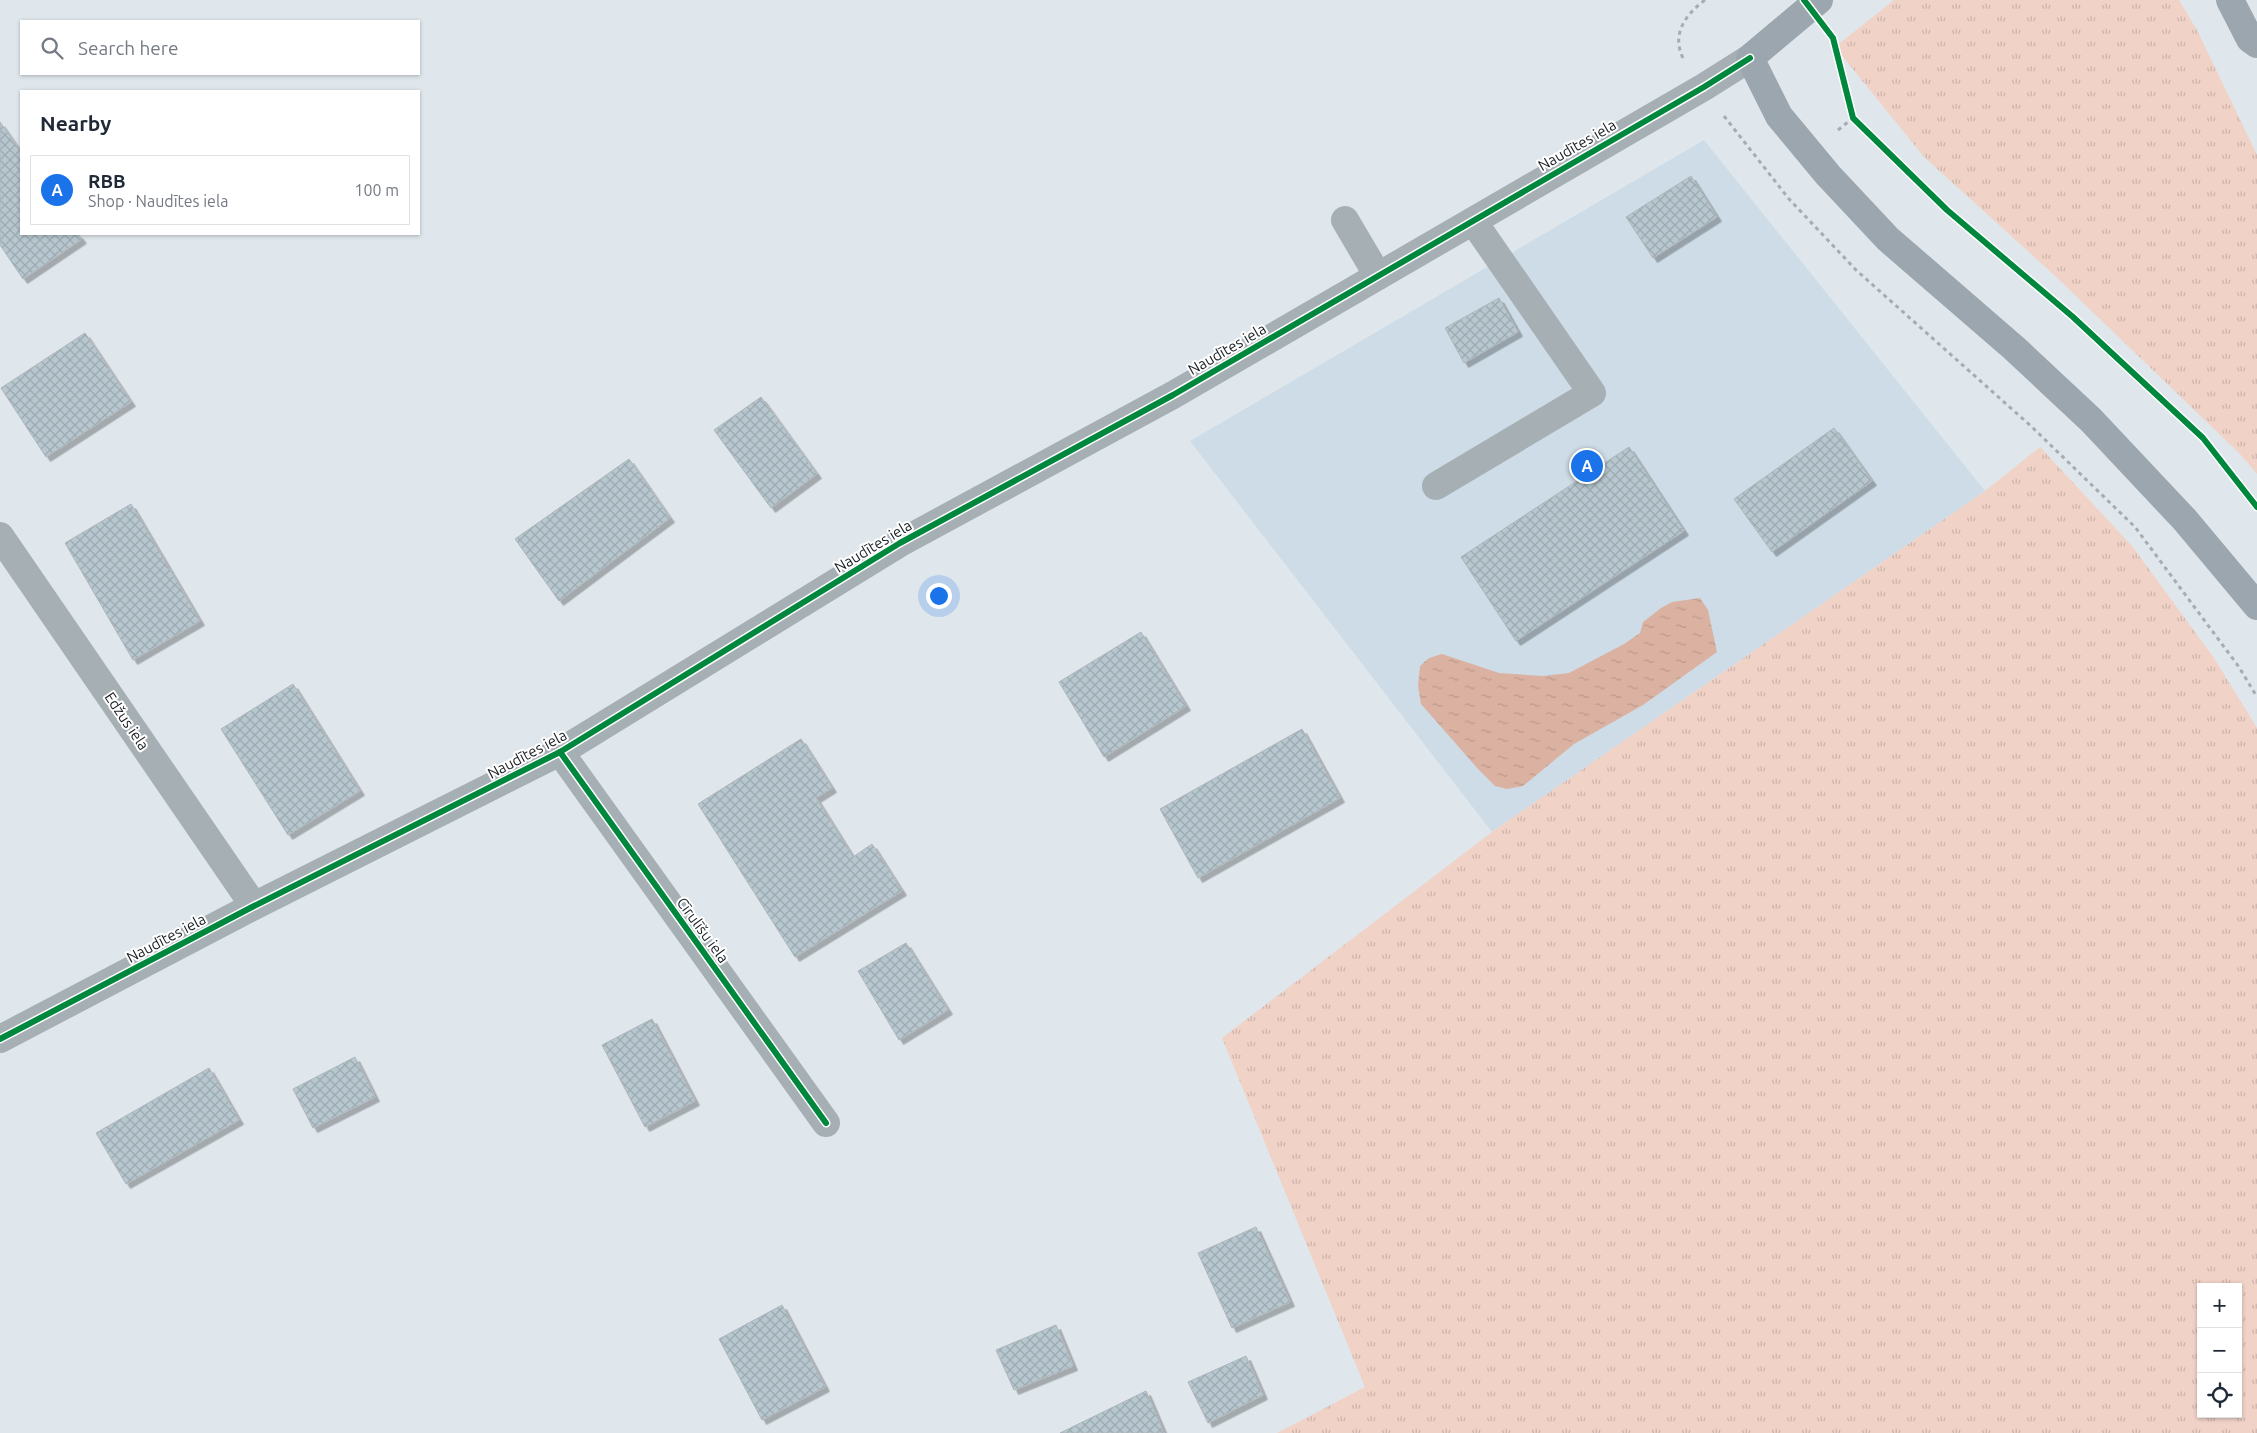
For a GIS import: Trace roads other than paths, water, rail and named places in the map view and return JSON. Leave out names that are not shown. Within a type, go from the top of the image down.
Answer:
[{"type":"main road","points":[[1819,0],[1750,58],[1779,116],[1828,175],[1888,239],[2014,348],[2091,420],[2185,520],[2257,606]]},
{"type":"main road","points":[[2230,0],[2250,39],[2257,44]]},
{"type":"street","name":"Naudītes iela","points":[[0,1039],[254,906],[560,752],[900,543],[1173,395],[1704,87],[1750,58]]},
{"type":"street","points":[[1345,220],[1378,276]]},
{"type":"street","points":[[1436,486],[1592,393],[1473,221]]},
{"type":"street","name":"Edžus iela","points":[[0,536],[254,906]]},
{"type":"street","name":"Cīrulīšu iela","points":[[560,752],[826,1123]]},
{"type":"water","points":[[1700,598],[1708,610],[1717,652],[1643,705],[1574,744],[1523,786],[1507,789],[1495,786],[1421,704],[1418,686],[1420,666],[1429,658],[1442,654],[1499,673],[1543,676],[1569,673],[1624,644],[1640,633],[1643,622],[1661,608],[1672,602]]},
{"type":"place","name":"RBB","points":[[1587,466]]}]
